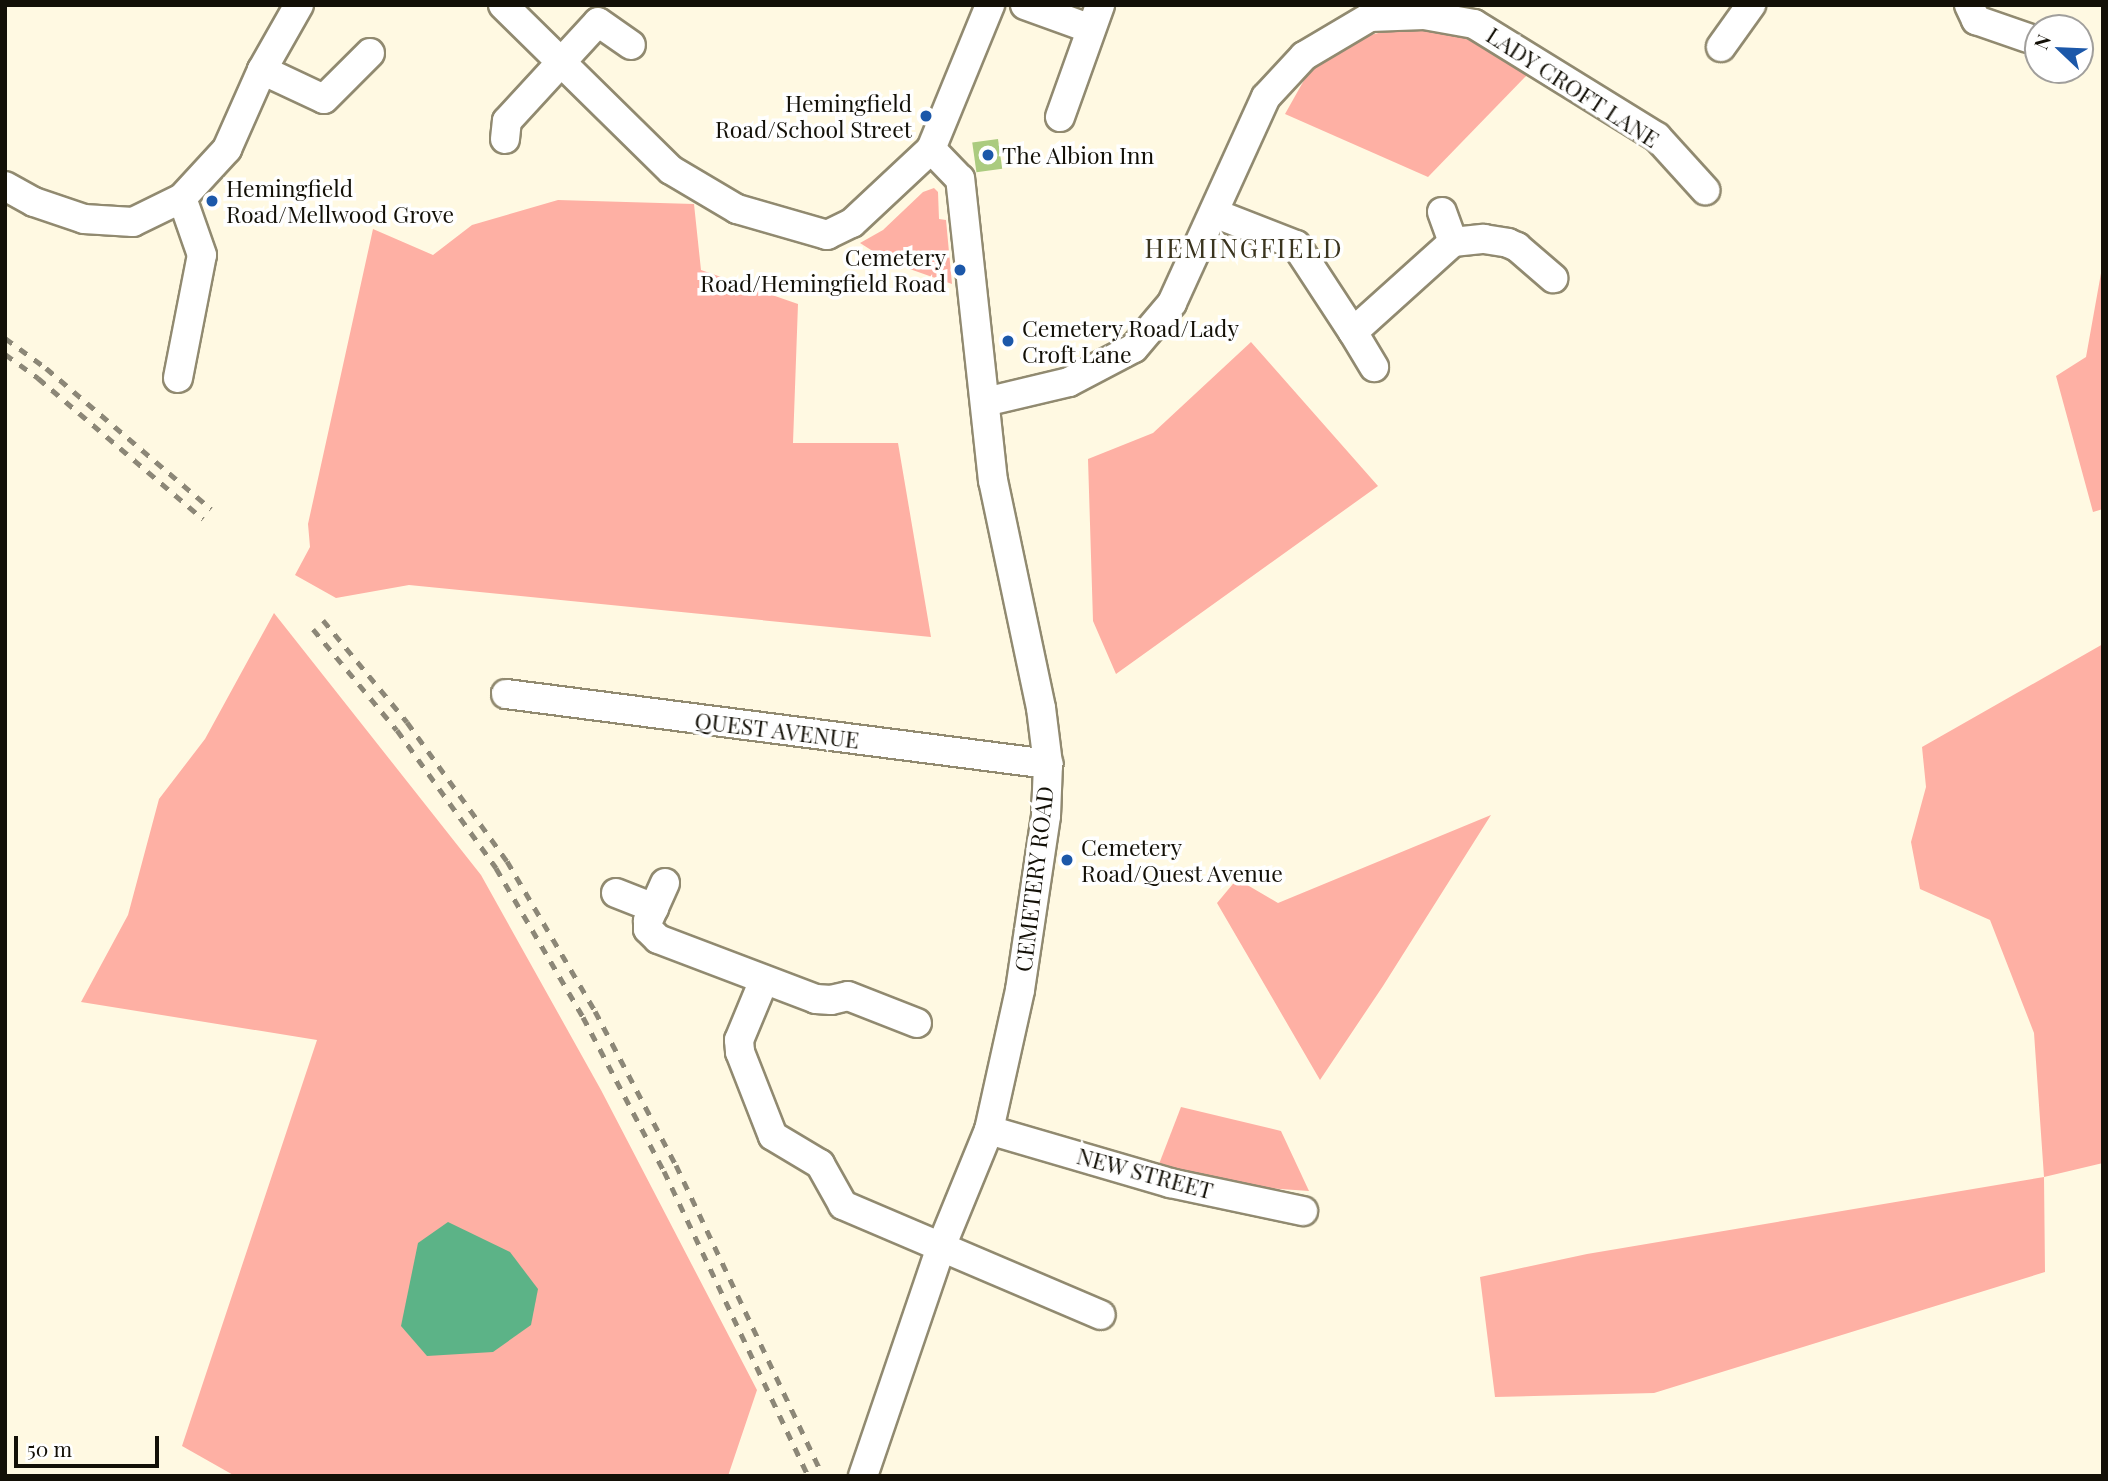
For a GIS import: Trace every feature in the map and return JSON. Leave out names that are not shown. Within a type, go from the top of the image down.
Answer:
[{"type":"street","points":[[5,186],[34,202],[84,219],[132,222],[182,198],[227,149],[262,70],[299,5]]},
{"type":"street","points":[[503,5],[671,170],[737,209],[827,235],[852,223],[931,149],[989,5]]},
{"type":"street","points":[[1025,5],[1096,17],[1059,117]]},
{"type":"street","points":[[1721,47],[1751,5]]},
{"type":"street","points":[[1969,5],[1976,20],[2024,37]]},
{"type":"street","name":"LADY CROFT LANE","points":[[985,402],[1069,382],[1134,348],[1172,303],[1266,97],[1304,56],[1367,11],[1424,15],[1474,24],[1657,137],[1705,190]]},
{"type":"street","points":[[505,139],[506,121],[598,23],[631,46]]},
{"type":"street","points":[[262,70],[324,99],[370,53]]},
{"type":"street","name":"CEMETERY ROAD","points":[[863,1476],[941,1247],[989,1130],[1020,990],[1046,816],[1048,764],[1041,708],[993,481],[960,179],[931,149]]},
{"type":"street","points":[[178,379],[202,255],[182,198]]},
{"type":"street","points":[[1442,212],[1453,242]]},
{"type":"street","points":[[1214,213],[1296,246],[1374,367]]},
{"type":"street","points":[[1353,332],[1453,242],[1484,239],[1517,247],[1553,278]]},
{"type":"street","name":"QUEST AVENUE","points":[[506,694],[1048,764]]},
{"type":"street","points":[[617,893],[659,896],[648,929],[658,939],[824,1000],[848,996],[917,1023]]},
{"type":"street","points":[[764,980],[739,1040],[740,1052],[773,1136],[820,1164],[843,1205],[1101,1315]]},
{"type":"street","name":"NEW STREET","points":[[989,1130],[1170,1183],[1303,1211]]},
{"type":"shaded area","points":[[1394,29],[1436,30],[1473,41],[1530,72],[1428,177],[1285,114],[1312,66],[1359,38]]},
{"type":"shaded area","points":[[934,188],[938,192],[939,219],[946,220],[952,284],[890,262],[860,243],[883,230],[923,192]]},
{"type":"shaded area","points":[[558,200],[694,204],[701,270],[798,304],[793,443],[898,443],[931,637],[409,585],[336,598],[295,575],[310,547],[308,524],[373,229],[433,255],[472,225]]},
{"type":"shaded area","points":[[2103,262],[2103,509],[2093,512],[2056,376],[2086,357]]},
{"type":"shaded area","points":[[1251,342],[1378,486],[1116,674],[1093,621],[1088,459],[1153,433]]},
{"type":"shaded area","points":[[274,613],[481,875],[601,1090],[757,1390],[728,1476],[235,1476],[182,1446],[317,1040],[81,1002],[128,915],[159,799],[205,739]]},
{"type":"shaded area","points":[[2103,644],[2103,1163],[2044,1177],[2034,1033],[1990,920],[1920,889],[1911,842],[1926,787],[1922,747]]},
{"type":"shaded area","points":[[1491,815],[1320,1080],[1217,903],[1237,879],[1278,903]]},
{"type":"shaded area","points":[[1181,1107],[1281,1131],[1309,1191],[1250,1187],[1204,1179],[1159,1164]]},
{"type":"shaded area","points":[[2044,1177],[2045,1272],[1654,1393],[1495,1397],[1480,1277],[1587,1254]]},
{"type":"shaded area","points":[[448,1222],[510,1252],[538,1289],[531,1325],[493,1352],[427,1356],[401,1326],[418,1243]]},
{"type":"building","points":[[998,139],[1002,169],[976,172],[972,143]]},
{"type":"railway","points":[[5,338],[46,368],[211,509]]},
{"type":"railway","points":[[5,354],[38,378],[203,519]]},
{"type":"railway","points":[[323,620],[407,722],[507,861],[595,1011],[676,1165],[823,1476]]},
{"type":"railway","points":[[313,629],[397,730],[496,868],[583,1017],[664,1171],[808,1476]]},
{"type":"place","name":"Hemingfield Road/School Street","points":[[926,116]]},
{"type":"place","name":"The Albion Inn","points":[[988,155]]},
{"type":"place","name":"Hemingfield Road/Mellwood Grove","points":[[212,201]]},
{"type":"place","name":"Cemetery Road/Hemingfield Road","points":[[960,270]]},
{"type":"place","name":"Cemetery Road/Lady Croft Lane","points":[[1008,341]]},
{"type":"place","name":"Cemetery Road/Quest Avenue","points":[[1067,860]]},
{"type":"district","name":"HEMINGFIELD","points":[[1244,248]]}]
